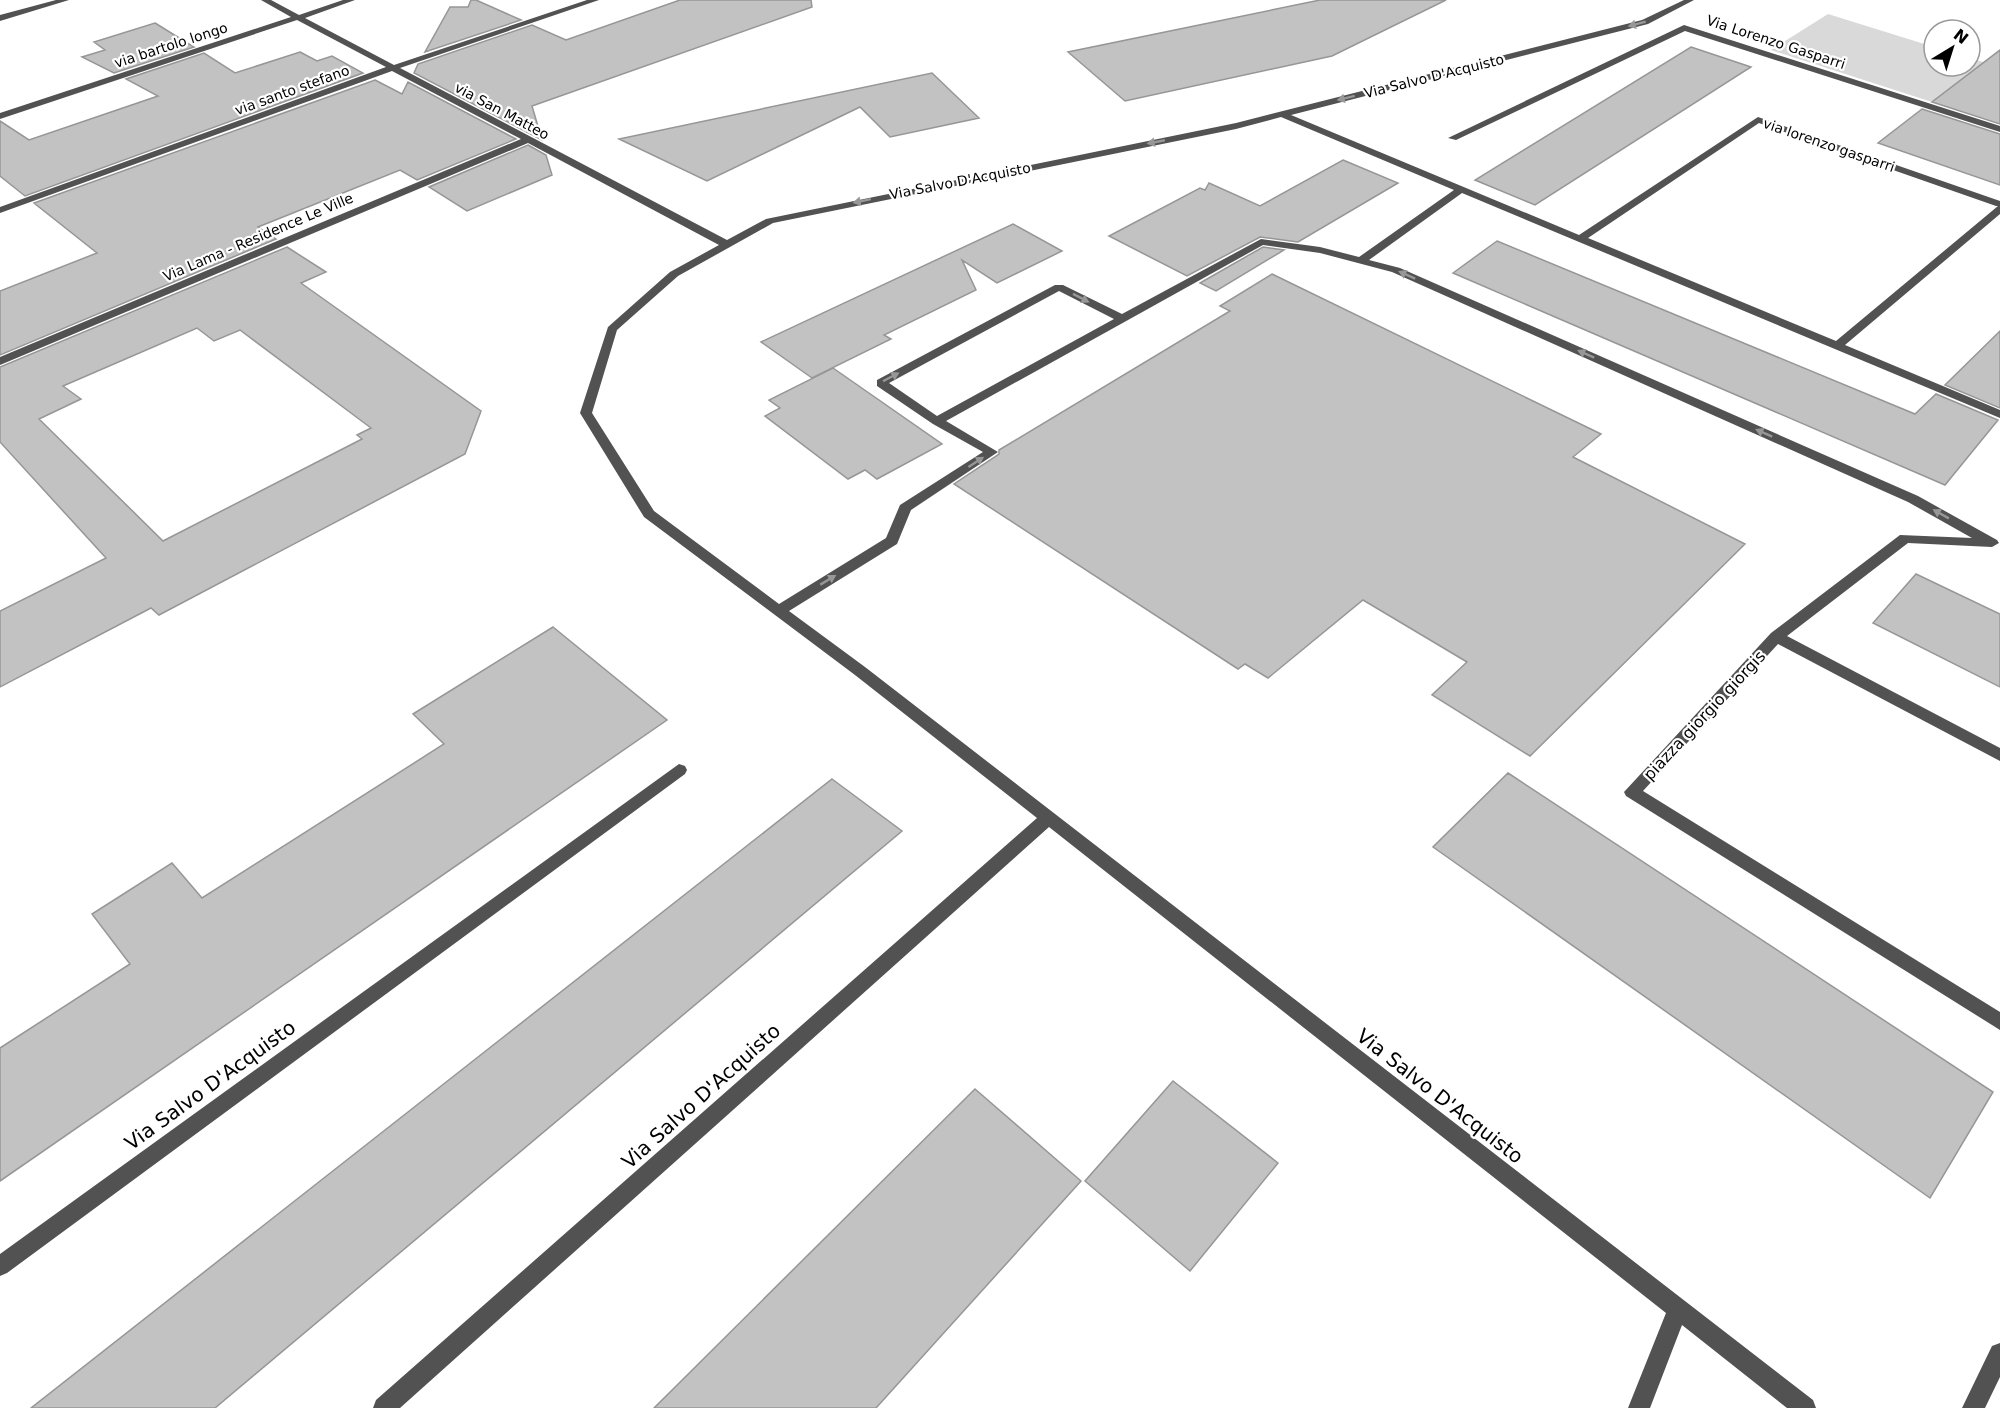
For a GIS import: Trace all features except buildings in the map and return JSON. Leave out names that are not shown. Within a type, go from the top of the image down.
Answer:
[{"type":"street","points":[[0,18],[65,0]]},
{"type":"street","name":"via San Matteo","points":[[265,0],[728,244]]},
{"type":"street","name":"via bartolo longo","points":[[0,116],[351,0]]},
{"type":"street","name":"via santo stefano","points":[[0,210],[392,68],[595,0]]},
{"type":"street","name":"Via Salvo D'Acquisto","points":[[1690,0],[1645,22],[1236,126],[920,189],[770,222],[675,274],[612,328],[586,413],[649,514],[860,671],[1804,1408]]},
{"type":"street","name":"Via Lorenzo Gasparri","points":[[1453,138],[1684,28],[2000,129]]},
{"type":"street","points":[[1281,114],[2000,414]]},
{"type":"street","name":"via lorenzo gasparri","points":[[1580,239],[1758,120],[2000,204]]},
{"type":"street","name":"Via Lama - Residence Le Ville","points":[[0,361],[528,140]]},
{"type":"street","points":[[1360,261],[1461,189]]},
{"type":"street","points":[[1837,346],[2000,209]]},
{"type":"street","points":[[937,421],[1261,242],[1320,250],[1396,270],[1913,499],[1996,539]]},
{"type":"street","points":[[778,610],[892,541],[905,508],[992,452],[937,421],[881,383],[1059,287],[1121,318]]},
{"type":"street","points":[[1776,637],[1905,538],[1996,539]]},
{"type":"street","name":"piazza giorgio giorgis","points":[[2000,755],[1776,637],[1632,792],[2000,1022]]},
{"type":"street","name":"Via Salvo D'Acquisto","points":[[0,1266],[679,770]]},
{"type":"street","name":"Via Salvo D'Acquisto","points":[[384,1408],[1048,818]]},
{"type":"street","points":[[1639,1408],[1678,1310]]},
{"type":"street","points":[[1973,1408],[2000,1354]]},
{"type":"shaded area","points":[[1828,14],[1922,43],[1922,78],[1982,78],[1982,62],[2000,67],[2000,124],[1771,50]]}]
